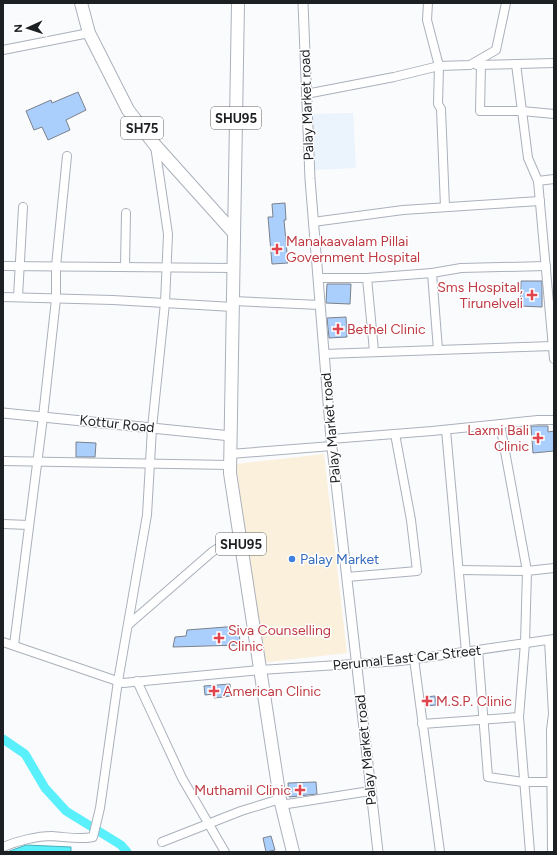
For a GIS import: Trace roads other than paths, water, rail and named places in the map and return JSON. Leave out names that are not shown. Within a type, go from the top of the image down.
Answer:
[{"type":"main road","name":"SH75","points":[[81,3],[89,33],[128,110],[155,145],[234,232]]},
{"type":"main road","name":"SHU95","points":[[238,3],[230,459],[260,670],[281,802],[293,852]]},
{"type":"street","name":"Palay Market road","points":[[302,3],[313,222],[324,354],[332,442],[378,852]]},
{"type":"street","points":[[428,3],[427,20],[439,66],[438,104],[441,109],[445,207]]},
{"type":"street","points":[[470,65],[496,50],[506,3]]},
{"type":"street","points":[[3,50],[89,33]]},
{"type":"street","points":[[306,94],[394,77],[439,66],[554,63]]},
{"type":"street","points":[[481,64],[480,111],[522,111],[554,114]]},
{"type":"street","points":[[516,64],[528,158],[538,181],[554,359]]},
{"type":"street","points":[[3,847],[13,843],[50,836],[82,840],[93,837],[100,808],[118,681],[147,514],[152,428],[165,303],[168,234],[155,145]]},
{"type":"street","points":[[14,645],[38,462],[56,299],[56,266],[67,156]]},
{"type":"street","points":[[538,181],[554,179]]},
{"type":"street","points":[[313,222],[404,210],[540,201]]},
{"type":"street","points":[[18,297],[21,266],[23,207]]},
{"type":"street","points":[[125,266],[126,213]]},
{"type":"street","points":[[3,266],[166,266],[234,268]]},
{"type":"street","points":[[318,278],[367,278],[432,273],[461,268],[546,266]]},
{"type":"street","points":[[432,273],[438,350]]},
{"type":"street","points":[[367,278],[374,351]]},
{"type":"street","points":[[3,297],[165,303],[320,305]]},
{"type":"street","points":[[324,354],[374,351],[553,346]]},
{"type":"street","name":"Kottur Road","points":[[3,413],[231,436]]},
{"type":"street","points":[[3,461],[150,464],[230,459],[332,442],[395,434],[554,420]]},
{"type":"street","points":[[500,424],[527,571],[526,643],[519,717],[523,782],[530,852]]},
{"type":"street","points":[[446,430],[466,652]]},
{"type":"street","points":[[347,577],[417,571],[411,520],[395,434]]},
{"type":"street","points":[[3,524],[29,525]]},
{"type":"street","points":[[128,625],[212,552],[240,535]]},
{"type":"street","points":[[459,570],[527,571],[554,568]]},
{"type":"street","points":[[552,639],[552,852]]},
{"type":"street","name":"Perumal East Car Street","points":[[3,642],[123,683],[260,670],[357,665],[414,659],[552,639]]},
{"type":"street","points":[[478,650],[488,777],[523,782],[553,782]]},
{"type":"street","points":[[414,659],[440,852]]},
{"type":"street","points":[[137,681],[182,778],[225,852]]},
{"type":"street","points":[[422,724],[519,717]]},
{"type":"street","points":[[162,842],[208,823],[281,802],[370,791]]},
{"type":"water","points":[[26,845],[71,847],[71,852],[7,852]]},
{"type":"waterway","points":[[3,739],[25,754],[45,788],[66,811],[121,845],[127,852]]},
{"type":"place","name":"Manakaavalam Pillai Government Hospital","points":[[277,249]]},
{"type":"place","name":"Sms Hospital, Tirunelveli","points":[[532,295]]},
{"type":"place","name":"Bethel Clinic","points":[[338,329]]},
{"type":"place","name":"Laxmi Bali Clinic","points":[[538,438]]},
{"type":"place","name":"Palay Market","points":[[292,559]]},
{"type":"place","name":"Siva Counselling Clinic","points":[[219,638]]},
{"type":"place","name":"American Clinic","points":[[214,691]]},
{"type":"place","name":"M.S.P. Clinic","points":[[427,701]]},
{"type":"place","name":"Muthamil Clinic","points":[[300,790]]}]
